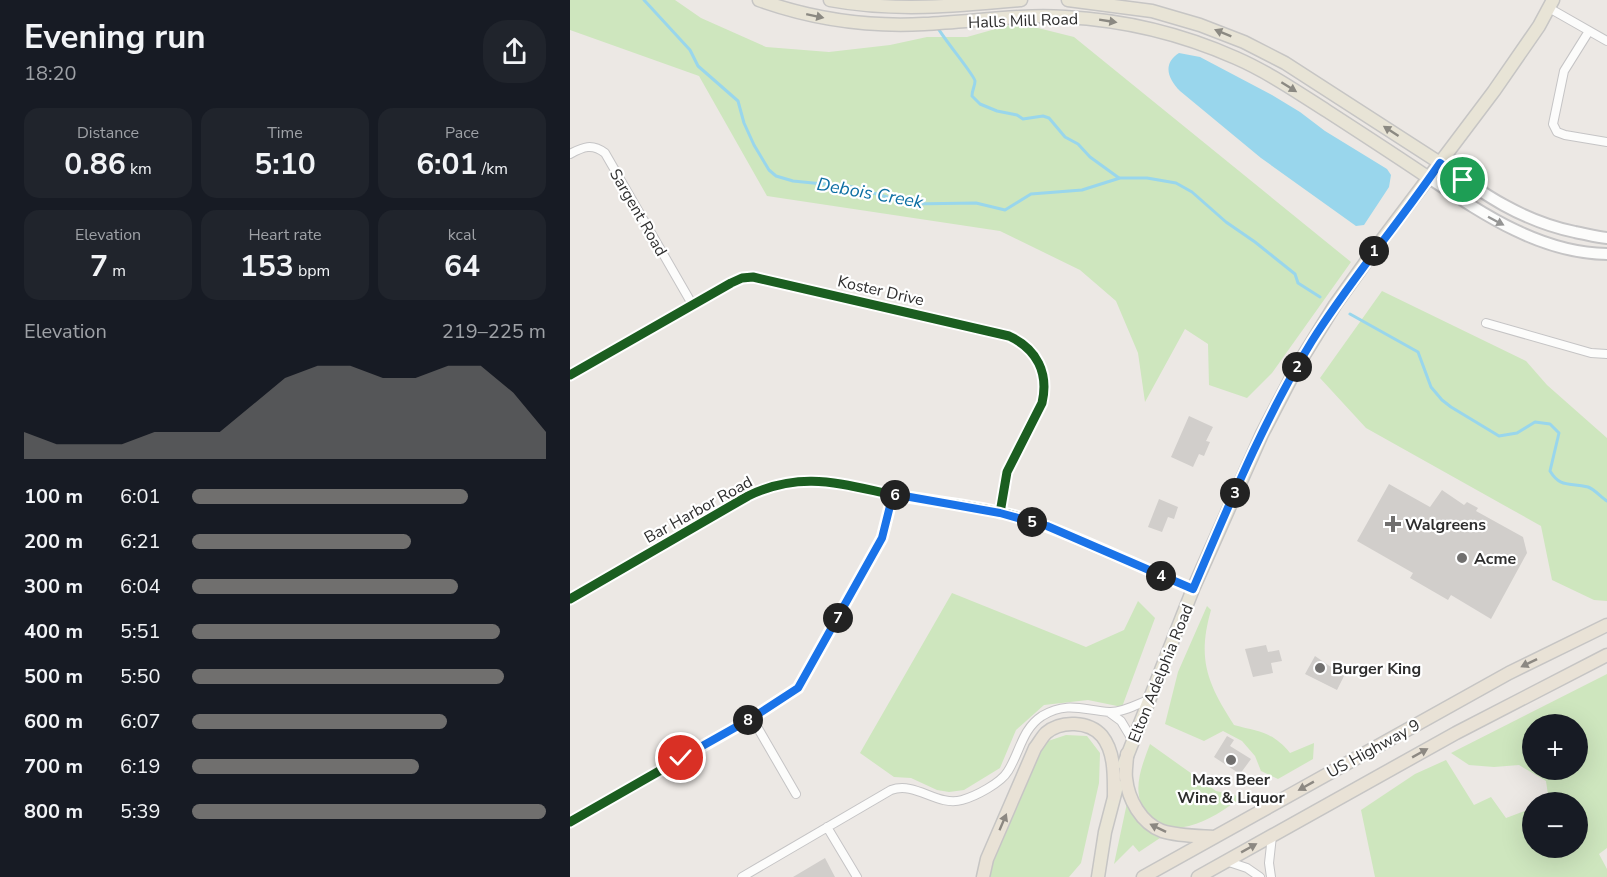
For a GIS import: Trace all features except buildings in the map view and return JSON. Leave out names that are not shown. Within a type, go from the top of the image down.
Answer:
[{"type":"highway","name":"US Highway 9","points":[[1143,877],[1509,673],[1607,625]]},
{"type":"highway","name":"US Highway 9","points":[[1198,877],[1445,739],[1607,655]]},
{"type":"highway","points":[[983,877],[987,859],[1035,748],[1046,733],[1062,724],[1074,724],[1090,728],[1102,736],[1110,751],[1114,770],[1114,795]]},
{"type":"highway","points":[[1127,754],[1126,778],[1130,796],[1146,820],[1160,830],[1168,832],[1215,837]]},
{"type":"main road","name":"Halls Mill Road","points":[[759,0],[831,19],[883,24],[945,23],[1034,17],[1084,18],[1138,26],[1195,42],[1236,58],[1276,78],[1430,178]]},
{"type":"main road","name":"Halls Mill Road","points":[[830,0],[876,6],[915,7],[1021,0]]},
{"type":"main road","name":"Halls Mill Road","points":[[1068,0],[1152,11],[1200,25],[1238,40],[1285,63],[1440,163]]},
{"type":"main road","name":"Elton Adelphia Road","points":[[1098,877],[1105,832],[1127,754],[1193,589],[1262,434],[1299,363],[1335,305],[1430,178],[1539,26],[1551,4]]},
{"type":"main road","points":[[1440,163],[1506,208],[1556,228],[1607,238]]},
{"type":"main road","points":[[1430,178],[1488,216],[1531,237],[1575,250],[1607,254]]},
{"type":"street","points":[[1551,4],[1607,41]]},
{"type":"street","points":[[1589,31],[1564,71],[1553,124],[1557,132],[1565,135],[1607,142]]},
{"type":"street","name":"Sargent Road","points":[[570,154],[588,146],[597,147],[605,153],[692,304]]},
{"type":"street","name":"Koster Drive","points":[[570,375],[692,304],[742,278],[763,278],[1010,336],[1019,340],[1040,363],[1044,392],[1042,403],[1007,472],[1000,513]]},
{"type":"street","points":[[1486,323],[1591,353],[1607,354]]},
{"type":"street","name":"Bar Harbor Road","points":[[570,599],[748,496],[771,486],[798,481],[823,480],[1000,513],[1047,526],[1193,589]]},
{"type":"street","points":[[570,822],[793,693],[802,682],[882,538],[893,494]]},
{"type":"street","points":[[1110,712],[1148,700]]},
{"type":"street","points":[[742,877],[895,788],[908,788],[947,801],[970,796],[1006,774],[1025,733],[1042,716],[1057,709],[1084,707],[1110,712],[1121,721],[1132,741]]},
{"type":"street","points":[[752,718],[796,794]]},
{"type":"street","points":[[827,827],[857,877]]},
{"type":"street","points":[[1271,877],[1269,863],[1272,836]]},
{"type":"street","points":[[1226,861],[1247,867],[1260,877]]},
{"type":"green space","points":[[570,0],[675,0],[701,18],[766,47],[829,52],[890,45],[927,37],[967,37],[1013,24],[1074,37],[1351,262],[1272,373],[1247,398],[1209,385],[1208,344],[1185,329],[1145,402],[1138,353],[1116,301],[1080,270],[1000,231],[767,196],[699,76],[570,30]]},
{"type":"green space","points":[[1382,291],[1526,361],[1547,385],[1607,438],[1607,601],[1594,600],[1552,580],[1541,526],[1366,428],[1320,378]]},
{"type":"green space","points":[[952,593],[1086,647],[1124,630],[1138,601],[1155,618],[1122,707],[1088,700],[1044,705],[1016,730],[1000,768],[964,790],[949,792],[937,790],[911,778],[894,777],[860,753]]},
{"type":"green space","points":[[1207,606],[1211,610],[1205,643],[1207,670],[1217,696],[1234,725],[1271,736],[1290,753],[1314,743],[1313,759],[1278,779],[1261,771],[1255,756],[1242,741],[1223,731],[1204,741],[1165,724],[1178,672]]},
{"type":"green space","points":[[1607,674],[1607,848],[1599,854],[1607,869],[1607,877],[1375,877],[1361,810],[1415,774],[1446,760],[1474,805],[1491,797],[1506,818],[1522,812],[1522,858],[1588,858],[1588,792],[1548,792],[1544,780],[1588,780],[1588,714],[1528,714]]},
{"type":"green space","points":[[1522,717],[1522,767],[1469,765],[1451,753]]},
{"type":"green space","points":[[1066,735],[1087,736],[1100,753],[1099,783],[1081,863],[1069,877],[990,877],[990,870],[1045,742]]},
{"type":"green space","points":[[1150,744],[1216,791],[1242,797],[1217,814],[1185,827],[1166,826],[1154,820],[1141,803],[1138,784]]},
{"type":"green space","points":[[1127,803],[1140,824],[1160,838],[1139,852],[1133,845],[1114,864]]},
{"type":"water","points":[[1179,53],[1200,57],[1272,95],[1387,169],[1391,175],[1389,187],[1364,225],[1356,226],[1261,158],[1180,91],[1172,82],[1169,72],[1170,62]]},
{"type":"waterway","name":"Debois Creek","points":[[644,0],[690,50],[698,66],[738,101],[744,123],[754,145],[769,170],[776,176],[793,181],[853,187],[911,204],[976,203],[1005,210],[1031,194],[1082,190],[1120,178],[1147,178],[1176,183],[1192,192],[1226,222],[1295,274],[1298,283],[1320,297]]},
{"type":"waterway","points":[[938,28],[974,78],[972,96],[980,104],[997,111],[1017,115],[1023,119],[1043,116],[1049,118],[1065,137],[1078,144],[1090,157],[1119,178]]},
{"type":"waterway","name":"Debois Creek","points":[[1350,314],[1418,352],[1431,387],[1442,400],[1499,436],[1517,433],[1535,422],[1550,424],[1559,433],[1550,471],[1554,477],[1562,483],[1590,488],[1607,501]]},
{"type":"cycle path","points":[[570,375],[731,283],[742,278],[753,277],[1009,336],[1019,341],[1034,355],[1042,372],[1044,392],[1042,403],[1007,472],[1000,513]]},
{"type":"cycle path","points":[[570,599],[748,496],[786,483],[804,481],[839,484],[1016,516],[1083,541],[1193,589]]},
{"type":"cycle path","points":[[570,822],[752,718],[798,688],[882,538],[893,494]]},
{"type":"place","name":"Walgreens","points":[[1393,524]]},
{"type":"place","name":"Acme","points":[[1462,558]]},
{"type":"place","name":"Burger King","points":[[1320,668]]},
{"type":"place","name":"Maxs Beer Wine & Liquor","points":[[1231,760]]},
{"type":"route","points":[[681,758],[752,718],[798,688],[882,538],[893,494],[1000,513],[1047,526],[1193,589],[1262,434],[1299,363],[1335,305],[1440,163],[1463,180]]}]
